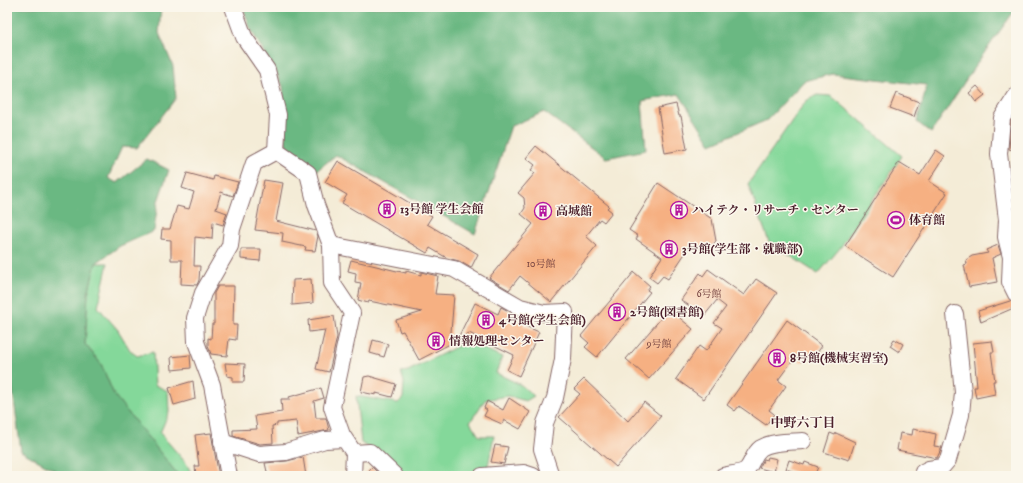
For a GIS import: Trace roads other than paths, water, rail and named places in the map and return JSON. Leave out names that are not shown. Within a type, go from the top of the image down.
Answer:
[{"type":"street","points":[[233,7],[244,37],[267,70],[278,115],[276,152]]},
{"type":"street","points":[[1016,96],[1002,118],[999,154],[1007,220],[1006,237],[1011,257],[1010,282],[1016,294]]},
{"type":"street","points":[[276,152],[308,173],[316,205],[331,245],[332,283],[352,313],[332,407],[344,438],[354,453],[354,476]]},
{"type":"street","points":[[229,476],[212,385],[196,342],[195,318],[203,293],[230,246],[232,229],[254,163],[276,152]]},
{"type":"street","points":[[331,245],[454,269],[520,307],[544,313],[565,312],[562,359],[555,398],[546,423],[542,449],[551,476]]},
{"type":"street","points":[[922,476],[923,472],[928,469],[942,467],[948,460],[961,415],[963,392],[955,314]]},
{"type":"street","points":[[222,442],[259,454],[286,452],[326,440],[344,438]]},
{"type":"street","points":[[723,476],[742,472],[747,469],[754,455],[760,448],[770,444],[803,441]]},
{"type":"street","points":[[354,453],[370,452],[395,476]]},
{"type":"street","points":[[482,476],[524,473],[534,476]]},
{"type":"place","name":"13号館 学生会館","points":[[387,209]]},
{"type":"place","name":"ハイテク・リサーチ・センター","points":[[679,210]]},
{"type":"place","name":"高城館","points":[[543,211]]},
{"type":"place","name":"体育館","points":[[896,220]]},
{"type":"place","name":"3号館(学生部・就職部)","points":[[669,249]]},
{"type":"place","name":"2号館(図書館)","points":[[617,312]]},
{"type":"place","name":"4号館(学生会館)","points":[[486,320]]},
{"type":"place","name":"情報処理センター","points":[[436,341]]},
{"type":"place","name":"8号館(機械実習室)","points":[[777,358]]},
{"type":"district","name":"中野六丁目","points":[[803,423]]}]
